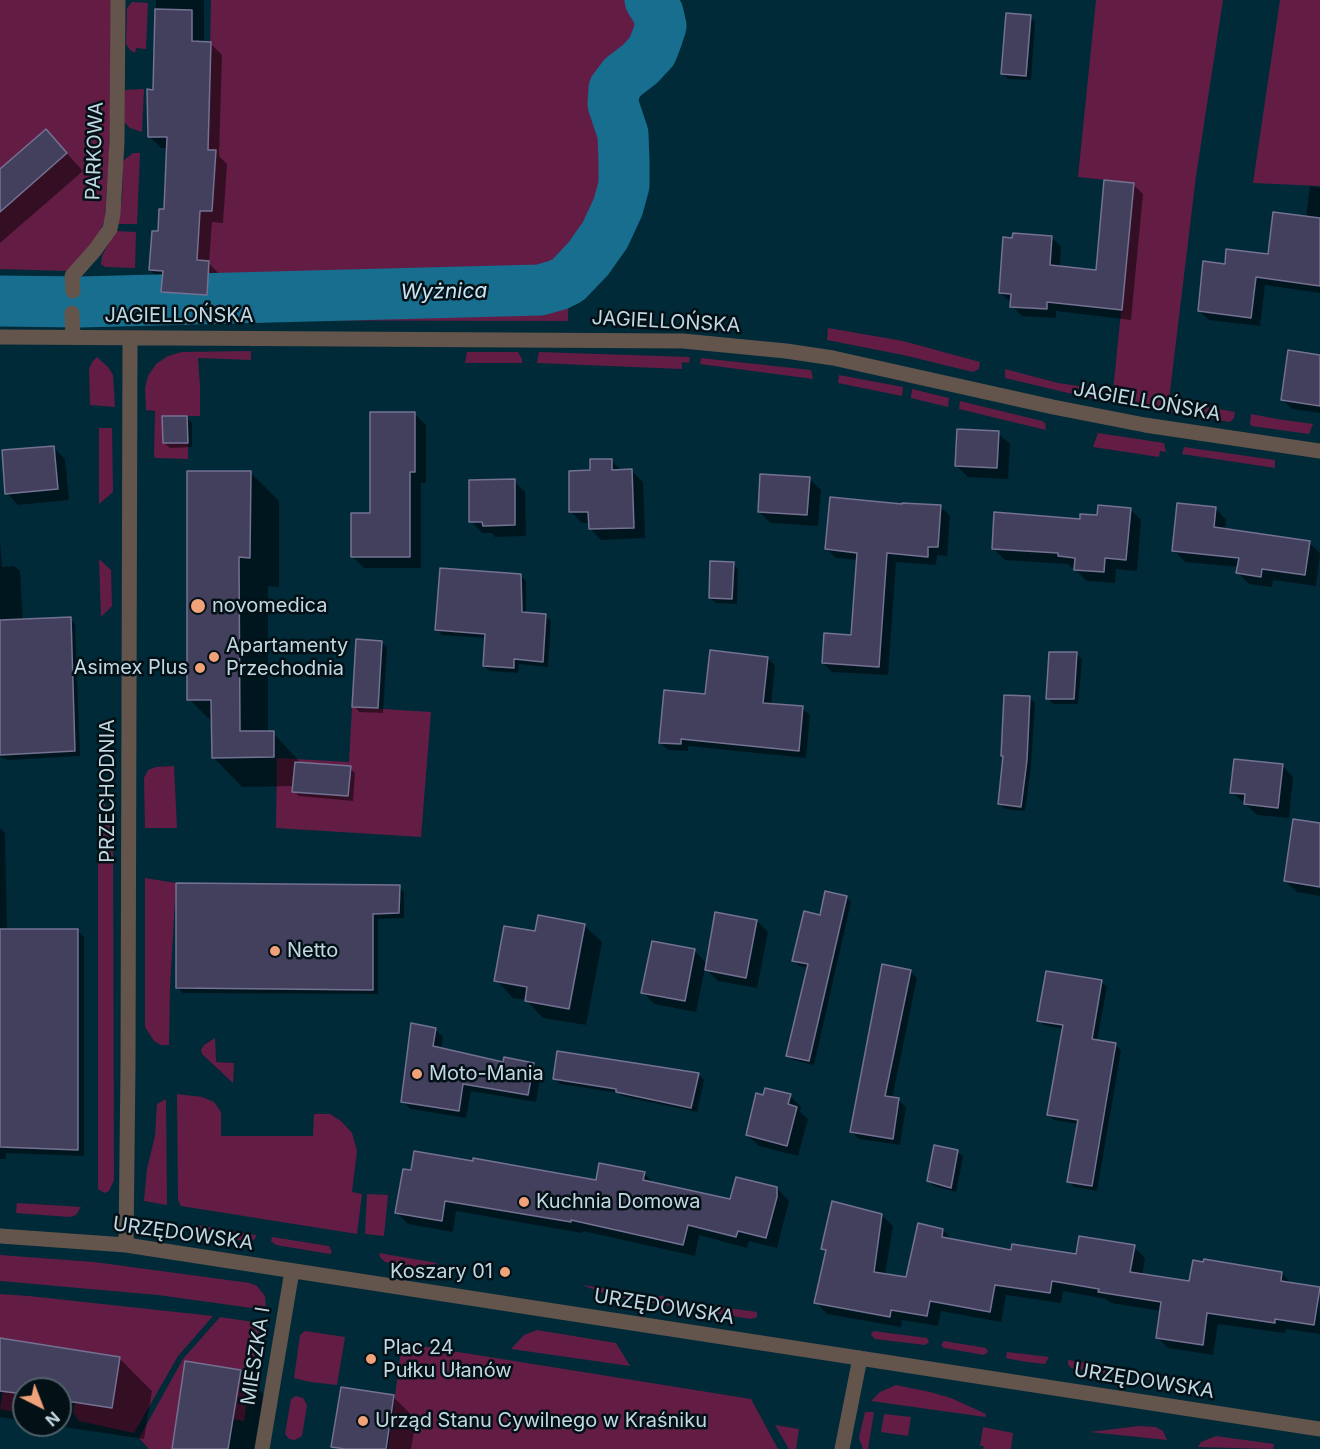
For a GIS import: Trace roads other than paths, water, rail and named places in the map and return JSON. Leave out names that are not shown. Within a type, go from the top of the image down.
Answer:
[{"type":"street","name":"PARKOWA","points":[[73,291],[72,276],[110,229],[113,214],[117,141],[118,0]]},
{"type":"street","points":[[72,313],[72,337]]},
{"type":"street","name":"JAGIELLOŃSKA","points":[[0,337],[682,340],[833,358],[1144,425],[1320,451]]},
{"type":"street","name":"PRZECHODNIA","points":[[126,1245],[130,338]]},
{"type":"street","name":"URZĘDOWSKA","points":[[0,1236],[126,1245],[1320,1429]]},
{"type":"street","name":"MIESZKA I","points":[[262,1449],[292,1271]]},
{"type":"street","points":[[842,1449],[860,1358]]},
{"type":"waterway","name":"Wyżnica","points":[[0,301],[80,302],[540,290],[558,285],[568,280],[588,259],[605,235],[618,207],[624,185],[624,161],[623,134],[613,104],[614,89],[623,77],[652,51],[661,26],[658,13],[650,0]]},
{"type":"place","name":"novomedica","points":[[198,606]]},
{"type":"place","name":"Apartamenty Przechodnia","points":[[214,657]]},
{"type":"place","name":"Asimex Plus","points":[[200,668]]},
{"type":"place","name":"Netto","points":[[275,951]]},
{"type":"place","name":"Moto-Mania","points":[[417,1074]]},
{"type":"place","name":"Kuchnia Domowa","points":[[524,1202]]},
{"type":"place","name":"Koszary 01","points":[[505,1272]]},
{"type":"place","name":"Plac 24 Pułku Ułanów","points":[[371,1359]]},
{"type":"place","name":"Urząd Stanu Cywilnego w Kraśniku","points":[[363,1421]]}]
